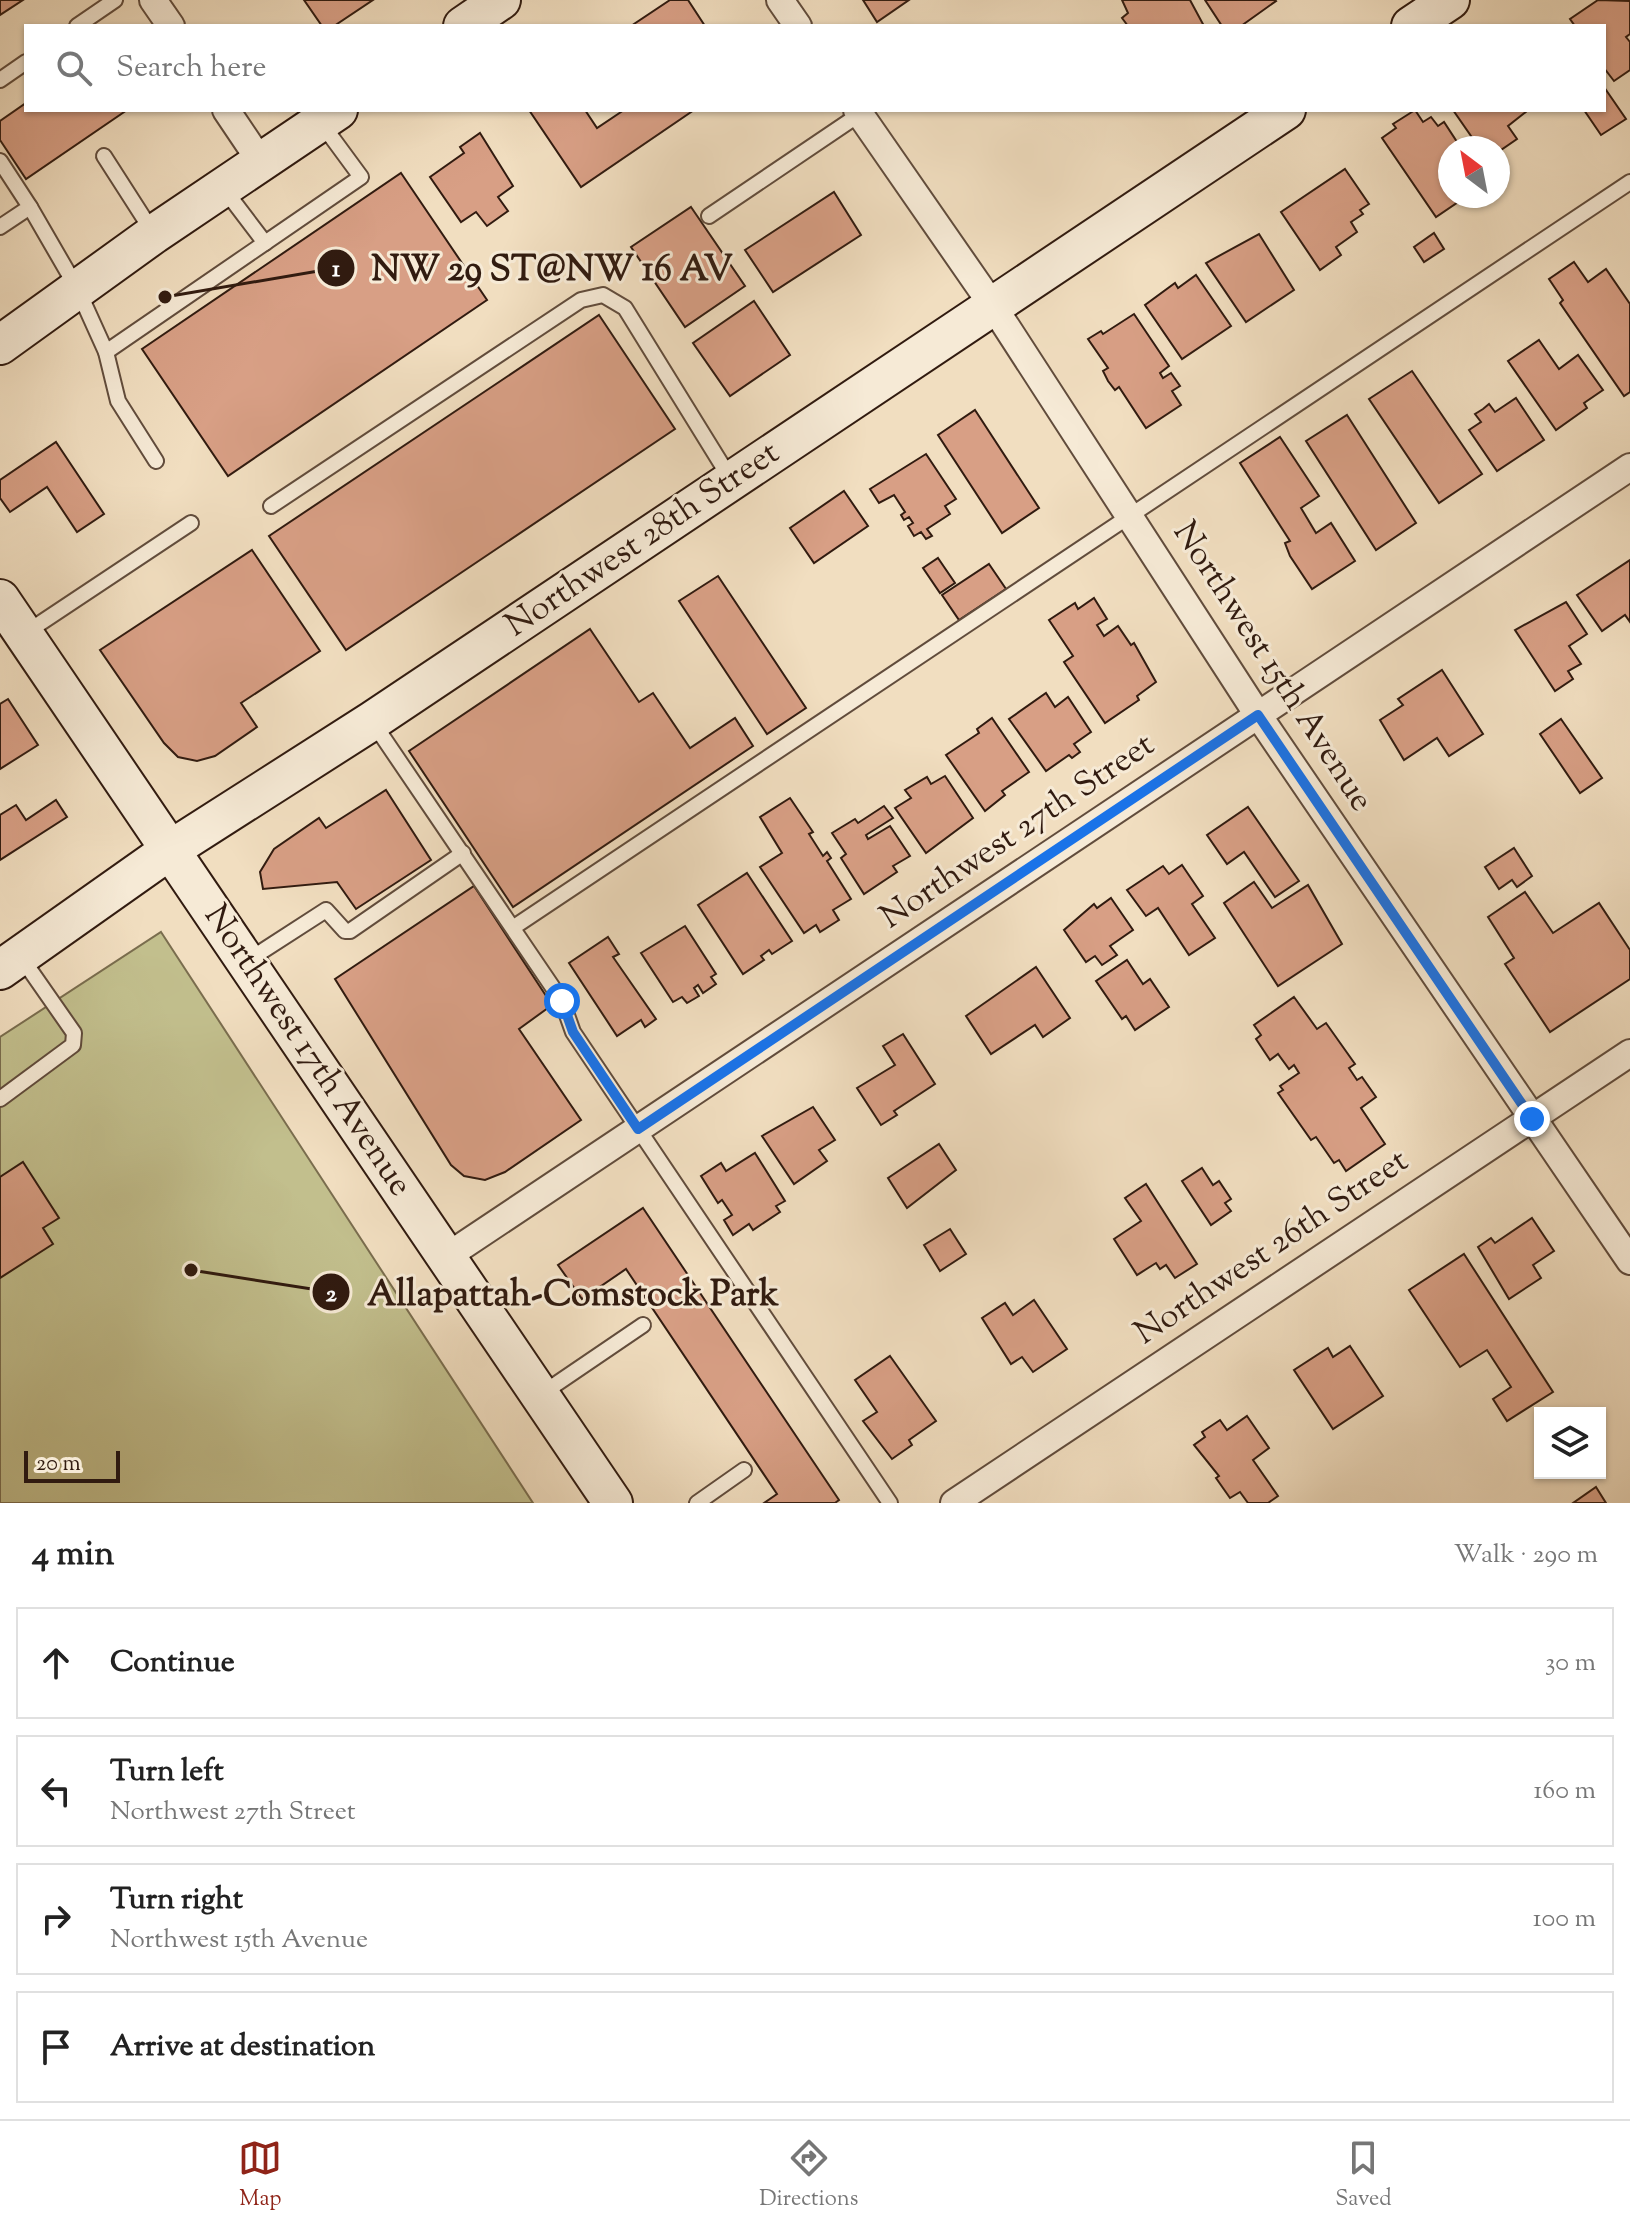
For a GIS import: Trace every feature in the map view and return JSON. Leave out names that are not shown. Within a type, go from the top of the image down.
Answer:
[{"type":"street","points":[[153,0],[170,24]]},
{"type":"street","points":[[466,24],[501,0]]},
{"type":"street","points":[[780,0],[797,24]]},
{"type":"street","points":[[1414,24],[1450,0]]},
{"type":"street","points":[[227,112],[261,162]]},
{"type":"street","name":"Northwest 15th Avenue","points":[[858,112],[993,306],[1258,715],[1630,1261]]},
{"type":"street","name":"Northwest 28th Street","points":[[10,963],[170,850],[372,721],[1283,112]]},
{"type":"street","points":[[0,345],[154,234],[329,116]]},
{"type":"street","name":"Northwest 27th Street","points":[[446,1257],[1630,467]]},
{"type":"street","name":"Northwest 17th Avenue","points":[[0,599],[613,1503]]},
{"type":"street","name":"Northwest 26th Street","points":[[954,1503],[1630,1053]]},
{"type":"lane","points":[[80,24],[115,0]]},
{"type":"lane","points":[[0,80],[24,63]]},
{"type":"lane","points":[[709,216],[858,112]]},
{"type":"lane","points":[[106,352],[361,177],[329,116]]},
{"type":"lane","points":[[104,156],[154,234]]},
{"type":"lane","points":[[0,161],[78,290],[106,352],[118,401],[156,461]]},
{"type":"lane","points":[[514,927],[1630,182]]},
{"type":"lane","points":[[222,188],[265,243]]},
{"type":"lane","points":[[0,227],[30,207]]},
{"type":"lane","points":[[271,506],[581,300],[603,295],[625,308],[731,481]]},
{"type":"lane","points":[[24,634],[191,523]]},
{"type":"lane","points":[[372,721],[514,927],[562,1001],[573,1032],[890,1503]]},
{"type":"lane","points":[[247,962],[326,910],[345,931],[350,931],[463,853]]},
{"type":"lane","points":[[0,1099],[73,1045],[74,1033],[10,963]]},
{"type":"lane","points":[[539,1396],[643,1325]]},
{"type":"lane","points":[[697,1503],[744,1470]]},
{"type":"shaded area","points":[[161,932],[533,1503],[0,1503],[0,1037]]},
{"type":"building","points":[[0,0],[23,0],[0,15]]},
{"type":"building","points":[[304,0],[373,0],[337,24],[321,24]]},
{"type":"building","points":[[670,0],[688,0],[704,24],[634,24]]},
{"type":"building","points":[[863,0],[909,0],[877,22]]},
{"type":"building","points":[[1122,0],[1190,0],[1203,24],[1126,24],[1122,18],[1128,13]]},
{"type":"building","points":[[1205,0],[1276,1],[1244,24],[1221,24]]},
{"type":"building","points":[[1598,0],[1630,1],[1630,34],[1626,37],[1630,42],[1630,70],[1614,81],[1606,71],[1606,24],[1574,24],[1570,19]]},
{"type":"building","points":[[1606,90],[1626,119],[1601,135],[1585,112],[1606,112]]},
{"type":"building","points":[[24,104],[24,112],[124,112],[26,179],[0,140],[0,121]]},
{"type":"building","points":[[530,112],[586,112],[597,128],[621,112],[691,112],[581,187]]},
{"type":"building","points":[[1416,112],[1423,122],[1431,117],[1438,126],[1444,122],[1453,136],[1438,136],[1438,208],[1449,208],[1436,217],[1382,138],[1396,128],[1393,124]]},
{"type":"building","points":[[1454,112],[1526,112],[1508,126],[1517,139],[1510,144],[1510,136],[1471,136]]},
{"type":"building","points":[[480,133],[513,186],[498,197],[508,211],[487,226],[476,212],[461,222],[430,177],[464,153],[460,147]]},
{"type":"building","points":[[1345,169],[1369,204],[1360,210],[1363,214],[1351,222],[1357,232],[1336,247],[1341,255],[1320,270],[1281,212]]},
{"type":"building","points":[[401,173],[487,300],[228,476],[142,349]]},
{"type":"building","points":[[834,192],[861,235],[773,292],[745,250]]},
{"type":"building","points":[[691,207],[745,286],[685,327],[631,247]]},
{"type":"building","points":[[1434,233],[1444,249],[1424,262],[1414,247]]},
{"type":"building","points":[[1259,234],[1294,290],[1246,322],[1206,263]]},
{"type":"building","points":[[1574,262],[1588,282],[1606,269],[1630,304],[1630,392],[1624,396],[1560,303],[1563,300],[1549,279]]},
{"type":"building","points":[[1196,275],[1231,326],[1182,359],[1145,305],[1175,283],[1178,288]]},
{"type":"building","points":[[754,301],[790,355],[730,396],[693,343]]},
{"type":"building","points":[[1134,314],[1169,366],[1160,373],[1163,378],[1171,373],[1180,386],[1172,391],[1181,405],[1146,428],[1119,387],[1115,390],[1108,381],[1103,371],[1108,368],[1088,339],[1101,331],[1103,334]]},
{"type":"building","points":[[599,315],[675,429],[346,650],[269,536]]},
{"type":"building","points":[[1539,340],[1559,369],[1578,355],[1603,390],[1584,403],[1587,408],[1556,430],[1508,361]]},
{"type":"building","points":[[1412,371],[1482,474],[1439,503],[1369,399]]},
{"type":"building","points":[[1516,398],[1544,440],[1497,471],[1469,430],[1481,422],[1475,414],[1489,404],[1495,412]]},
{"type":"building","points":[[975,410],[1039,508],[1002,533],[938,435]]},
{"type":"building","points":[[1347,415],[1416,523],[1376,550],[1306,441]]},
{"type":"building","points":[[1280,437],[1319,496],[1301,508],[1316,533],[1331,523],[1355,561],[1312,589],[1290,556],[1285,543],[1290,541],[1240,463]]},
{"type":"building","points":[[56,442],[104,514],[77,532],[47,487],[10,512],[0,498],[0,480]]},
{"type":"building","points":[[926,454],[956,499],[945,506],[950,514],[927,529],[932,536],[926,539],[921,532],[914,536],[908,526],[913,523],[909,517],[904,520],[901,515],[905,512],[894,495],[879,503],[870,489]]},
{"type":"building","points":[[844,491],[868,526],[814,563],[790,528]]},
{"type":"building","points":[[252,550],[320,651],[241,703],[257,727],[215,756],[197,761],[178,757],[164,743],[100,650]]},
{"type":"building","points":[[938,558],[955,583],[940,593],[923,568]]},
{"type":"building","points":[[1630,560],[1630,622],[1625,615],[1602,631],[1577,595]]},
{"type":"building","points":[[989,564],[1006,589],[959,620],[942,595]]},
{"type":"building","points":[[718,576],[806,708],[767,734],[679,601]]},
{"type":"building","points":[[1094,598],[1107,619],[1097,625],[1104,636],[1118,626],[1131,645],[1134,643],[1156,682],[1137,696],[1139,700],[1105,723],[1064,662],[1073,656],[1049,620],[1075,603],[1078,609]]},
{"type":"building","points":[[1566,602],[1587,634],[1569,646],[1581,664],[1568,671],[1573,679],[1555,691],[1515,630]]},
{"type":"building","points":[[590,629],[639,702],[653,693],[690,748],[735,718],[753,746],[513,907],[409,751]]},
{"type":"building","points":[[1442,670],[1483,734],[1449,756],[1437,738],[1404,760],[1380,720],[1403,705],[1398,699]]},
{"type":"building","points":[[1046,693],[1055,707],[1068,697],[1091,732],[1074,744],[1080,752],[1072,758],[1069,755],[1046,771],[1009,719]]},
{"type":"building","points":[[8,699],[38,745],[0,769],[0,704]]},
{"type":"building","points":[[992,718],[1029,772],[1002,791],[1005,795],[985,811],[946,755],[979,733],[977,729]]},
{"type":"building","points":[[1561,719],[1602,778],[1580,793],[1540,734]]},
{"type":"building","points":[[945,776],[973,818],[926,853],[895,808],[911,798],[905,790],[927,777],[931,784]]},
{"type":"building","points":[[386,790],[431,860],[356,909],[337,882],[263,889],[260,872],[274,849],[319,818],[326,828]]},
{"type":"building","points":[[790,798],[813,832],[809,834],[823,856],[827,852],[831,858],[827,861],[851,899],[833,910],[839,920],[820,932],[816,925],[804,933],[760,867],[782,853],[760,817]]},
{"type":"building","points":[[56,800],[67,817],[0,860],[0,815],[16,805],[26,820]]},
{"type":"building","points":[[884,806],[893,818],[866,835],[868,839],[890,826],[910,856],[893,866],[897,872],[864,894],[841,858],[846,854],[832,833],[855,819],[858,823]]},
{"type":"building","points":[[1248,807],[1299,881],[1275,897],[1244,852],[1227,864],[1207,835]]},
{"type":"building","points":[[1514,848],[1532,876],[1517,887],[1512,880],[1499,889],[1485,867]]},
{"type":"building","points":[[1182,865],[1203,896],[1192,904],[1215,938],[1189,955],[1158,908],[1146,916],[1127,890],[1163,866],[1169,874]]},
{"type":"building","points":[[747,873],[792,941],[772,954],[769,950],[761,956],[764,960],[743,974],[698,905]]},
{"type":"building","points":[[1254,882],[1272,908],[1308,885],[1342,944],[1278,986],[1224,903]]},
{"type":"building","points":[[474,886],[552,1005],[519,1029],[581,1120],[505,1172],[485,1180],[464,1176],[451,1165],[335,979]]},
{"type":"building","points":[[1525,892],[1553,933],[1599,903],[1630,950],[1630,979],[1550,1032],[1505,964],[1514,958],[1488,917]]},
{"type":"building","points":[[1111,898],[1133,930],[1110,946],[1117,955],[1102,965],[1095,956],[1086,962],[1064,930],[1094,904],[1097,908]]},
{"type":"building","points":[[685,926],[716,974],[711,977],[716,984],[703,993],[698,985],[694,988],[699,996],[687,1003],[682,997],[673,1002],[641,953]]},
{"type":"building","points":[[608,937],[619,954],[613,957],[656,1019],[645,1027],[641,1020],[617,1036],[569,963]]},
{"type":"building","points":[[1127,960],[1143,984],[1150,979],[1169,1007],[1135,1030],[1126,1016],[1122,1019],[1096,981]]},
{"type":"building","points":[[1036,967],[1070,1018],[1043,1037],[1035,1025],[991,1054],[966,1016]]},
{"type":"building","points":[[1294,997],[1317,1029],[1326,1023],[1355,1064],[1349,1068],[1357,1080],[1362,1077],[1376,1097],[1361,1108],[1385,1144],[1346,1171],[1339,1160],[1334,1163],[1316,1137],[1311,1140],[1278,1093],[1283,1090],[1280,1086],[1299,1073],[1294,1065],[1289,1069],[1278,1054],[1270,1060],[1256,1039],[1261,1035],[1254,1025]]},
{"type":"building","points":[[903,1034],[935,1084],[894,1111],[897,1115],[881,1125],[857,1088],[895,1065],[883,1046]]},
{"type":"building","points":[[813,1107],[835,1140],[819,1150],[827,1161],[794,1184],[762,1136]]},
{"type":"building","points":[[939,1144],[956,1170],[907,1208],[888,1178]]},
{"type":"building","points":[[755,1153],[785,1201],[776,1206],[780,1212],[753,1230],[749,1224],[733,1235],[724,1220],[732,1215],[722,1200],[718,1203],[701,1176],[721,1163],[726,1171]]},
{"type":"building","points":[[23,1162],[59,1218],[43,1228],[53,1244],[0,1278],[0,1177]]},
{"type":"building","points":[[1202,1168],[1213,1185],[1219,1181],[1231,1199],[1225,1203],[1231,1211],[1211,1225],[1182,1181]]},
{"type":"building","points":[[1146,1184],[1197,1264],[1175,1278],[1166,1265],[1160,1269],[1156,1263],[1137,1275],[1114,1239],[1141,1221],[1125,1198]]},
{"type":"building","points":[[643,1208],[839,1500],[835,1503],[764,1503],[777,1494],[626,1269],[582,1299],[558,1265]]},
{"type":"building","points":[[1532,1218],[1554,1251],[1533,1265],[1541,1278],[1509,1299],[1478,1247],[1491,1238],[1495,1243]]},
{"type":"building","points":[[950,1229],[966,1254],[940,1271],[924,1245]]},
{"type":"building","points":[[1464,1254],[1553,1392],[1507,1421],[1493,1399],[1511,1387],[1487,1350],[1460,1367],[1409,1290]]},
{"type":"building","points":[[1034,1300],[1067,1349],[1033,1372],[1022,1357],[1011,1364],[982,1318],[1005,1303],[1013,1315]]},
{"type":"building","points":[[1350,1346],[1383,1396],[1333,1429],[1294,1370],[1328,1348],[1333,1357]]},
{"type":"building","points":[[890,1356],[936,1421],[909,1440],[912,1445],[892,1459],[863,1421],[877,1412],[855,1380]]},
{"type":"building","points":[[1247,1416],[1269,1448],[1253,1460],[1278,1496],[1268,1503],[1248,1503],[1240,1492],[1230,1498],[1216,1478],[1219,1476],[1194,1445],[1205,1437],[1202,1432],[1220,1420],[1227,1430]]},
{"type":"building","points":[[1596,1487],[1606,1503],[1573,1503]]},
{"type":"place","name":"NW 29 ST@NW 16 AV","points":[[165,297]]},
{"type":"place","name":"Allapattah-Comstock Park","points":[[191,1270]]},
{"type":"route","points":[[562,1001],[573,1032],[638,1129],[1258,715],[1532,1119]]}]
